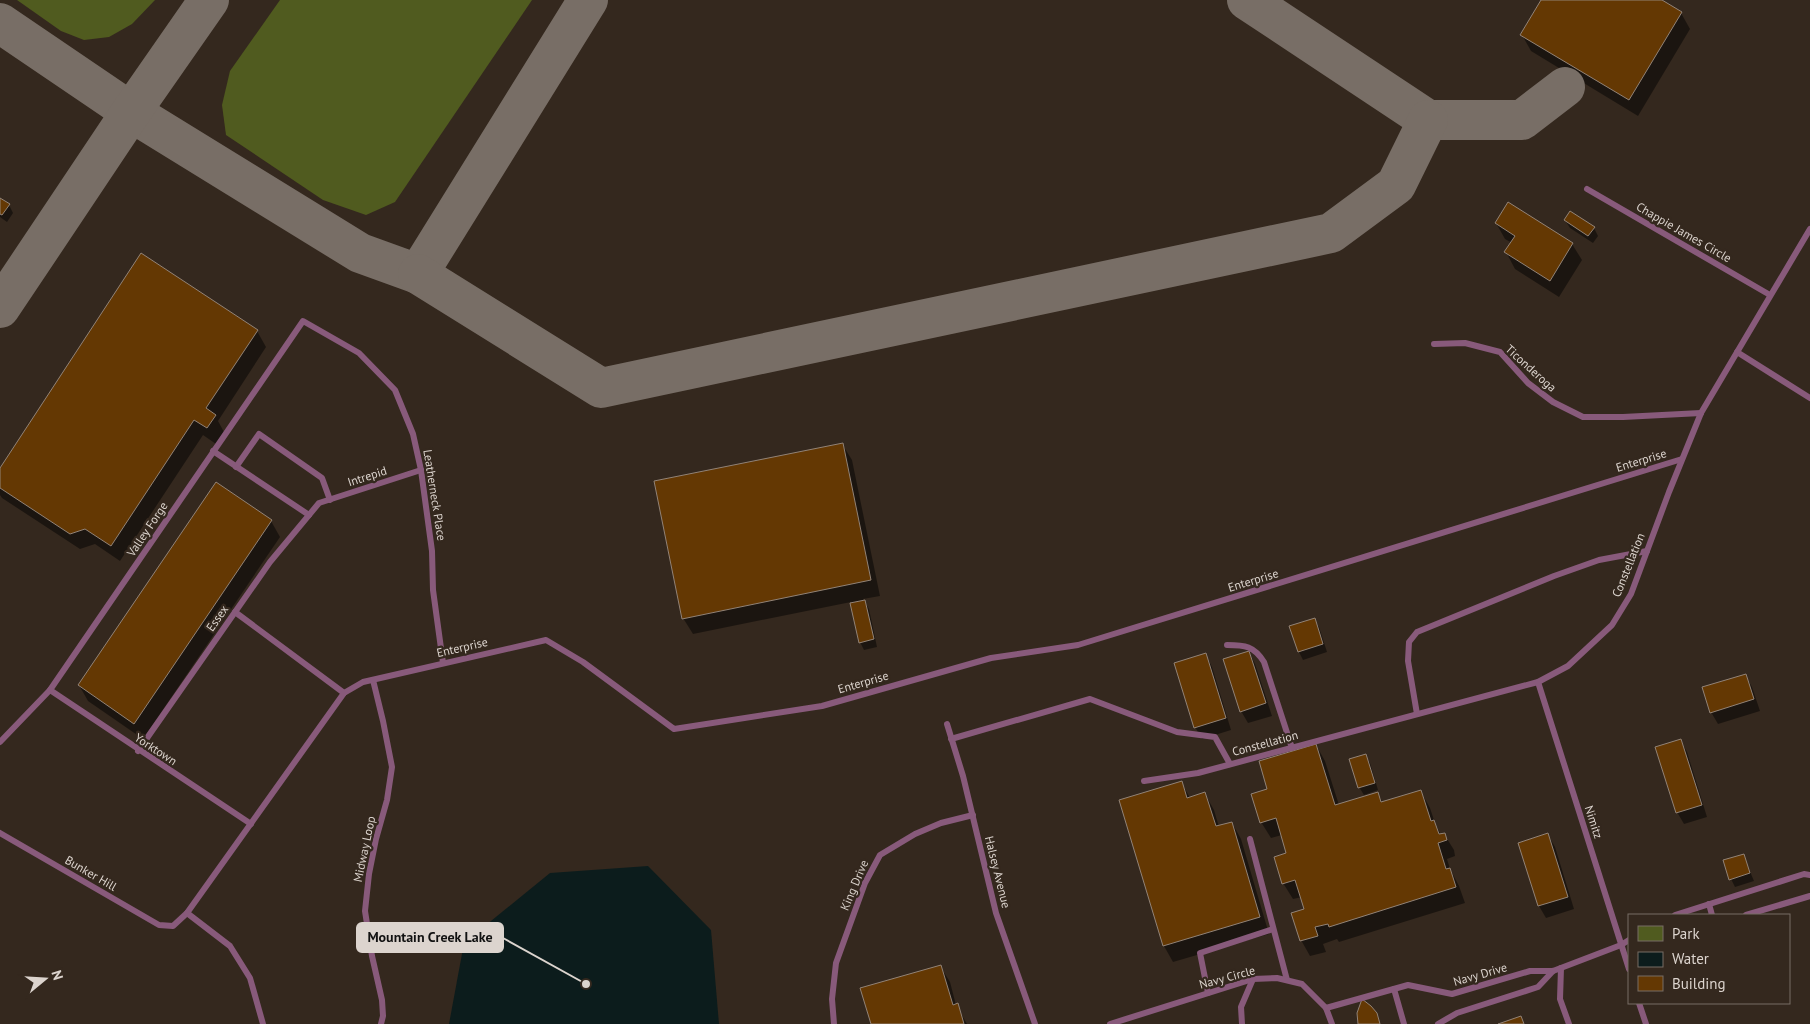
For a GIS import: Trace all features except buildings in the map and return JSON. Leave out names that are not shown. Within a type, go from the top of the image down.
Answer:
[{"type":"lane","name":"Chappie James Circle","points":[[1587,189],[1770,296]]},
{"type":"lane","name":"Constellation","points":[[1144,781],[1198,773],[1538,682],[1568,666],[1612,625],[1631,594],[1701,413],[1810,229]]},
{"type":"lane","name":"Valley Forge","points":[[0,742],[50,690],[303,320]]},
{"type":"lane","name":"Leatherneck Place","points":[[303,320],[359,353],[395,390],[412,434],[421,470],[432,551],[433,590],[443,663]]},
{"type":"lane","name":"Ticonderoga","points":[[1434,344],[1465,343],[1500,352],[1528,383],[1553,402],[1583,417],[1701,413]]},
{"type":"lane","points":[[1737,352],[1810,398]]},
{"type":"lane","points":[[236,467],[259,434],[322,478],[330,500]]},
{"type":"lane","points":[[214,451],[309,515]]},
{"type":"lane","name":"Enterprise","points":[[173,926],[187,913],[344,693],[362,682],[546,640],[583,662],[674,729],[812,707],[991,658],[1078,646],[1682,459]]},
{"type":"lane","name":"Intrepid","points":[[319,503],[421,470]]},
{"type":"lane","name":"Essex","points":[[138,751],[270,562],[319,503]]},
{"type":"lane","points":[[1417,714],[1408,662],[1409,642],[1417,632],[1590,563],[1647,551]]},
{"type":"lane","points":[[235,612],[344,693]]},
{"type":"lane","points":[[1227,645],[1242,645],[1258,652],[1264,662],[1292,748]]},
{"type":"lane","name":"Midway Loop","points":[[373,680],[392,768],[387,800],[368,874],[365,911],[372,956],[382,1000],[384,1016],[381,1024]]},
{"type":"lane","name":"Nimitz","points":[[1538,682],[1625,945],[1628,963]]},
{"type":"lane","name":"Yorktown","points":[[50,690],[138,751],[251,824]]},
{"type":"lane","points":[[951,739],[1090,699],[1176,732],[1215,737],[1230,764]]},
{"type":"lane","name":"Halsey Avenue","points":[[947,724],[963,776],[996,913],[1035,1024]]},
{"type":"lane","name":"King Drive","points":[[834,1024],[832,999],[836,963],[865,882],[880,855],[915,834],[941,823],[972,815]]},
{"type":"lane","name":"Bunker Hill","points":[[0,833],[159,925],[173,926]]},
{"type":"lane","points":[[1250,839],[1287,980]]},
{"type":"lane","points":[[1678,914],[1804,874],[1810,875]]},
{"type":"lane","points":[[1749,914],[1810,896]]},
{"type":"lane","points":[[1709,904],[1712,914]]},
{"type":"lane","points":[[187,913],[230,946],[250,978],[264,1024]]},
{"type":"lane","points":[[1208,993],[1200,953],[1273,929]]},
{"type":"lane","name":"Navy Drive","points":[[1326,1008],[1408,985],[1452,994],[1530,971],[1553,971],[1625,945]]},
{"type":"lane","points":[[1561,968],[1560,999],[1568,1024]]},
{"type":"lane","name":"Navy Drive","points":[[1438,1024],[1457,1013],[1538,987],[1553,971]]},
{"type":"lane","name":"Navy Circle","points":[[1110,1024],[1253,979],[1277,978],[1302,984],[1326,1008],[1332,1024]]},
{"type":"lane","points":[[1242,1024],[1241,1007],[1253,979]]},
{"type":"lane","points":[[1394,989],[1404,1024]]},
{"type":"lane","points":[[1639,1004],[1646,1024]]},
{"type":"green space","points":[[17,0],[155,0],[132,24],[109,37],[84,40],[61,31]]},
{"type":"green space","points":[[280,0],[532,0],[395,202],[366,215],[323,200],[226,135],[222,105],[230,71]]},
{"type":"water","points":[[648,866],[711,930],[719,1024],[449,1024],[464,943],[550,873]]},
{"type":"taxiway","points":[[0,308],[131,112],[209,0]]},
{"type":"taxiway","points":[[0,23],[131,112],[360,253],[418,274],[588,0]]},
{"type":"taxiway","points":[[1247,0],[1428,120],[1522,120],[1565,87]]},
{"type":"taxiway","points":[[418,274],[601,388],[1331,233],[1396,185],[1428,120]]},
{"type":"place","name":"Mountain Creek Lake","points":[[586,984]]}]
